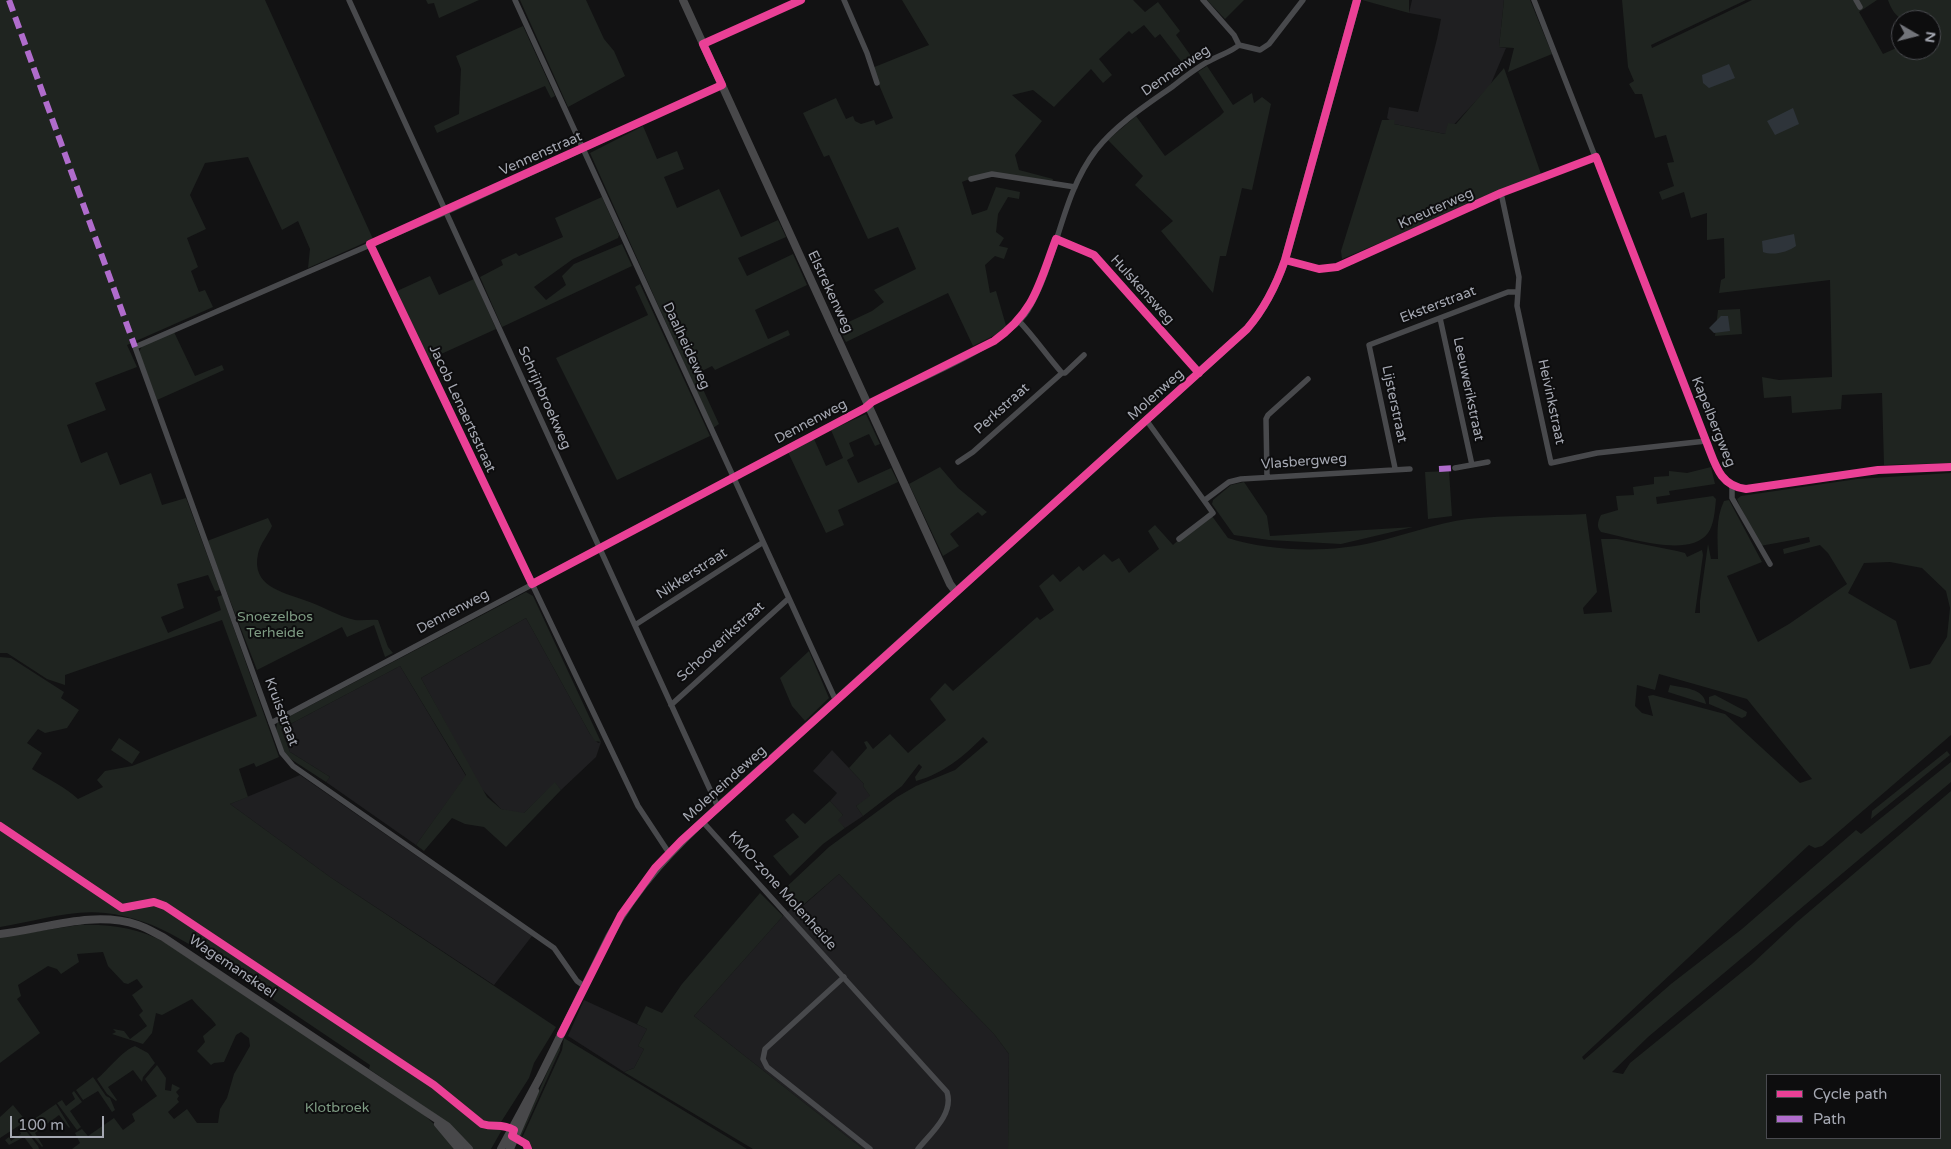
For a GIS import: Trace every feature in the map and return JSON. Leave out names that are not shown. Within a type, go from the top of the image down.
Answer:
[{"type":"street","name":"Schrijnbroekweg","points":[[349,0],[718,807]]},
{"type":"street","name":"Daalheideweg","points":[[515,0],[836,701]]},
{"type":"street","name":"Elstrekenweg","points":[[683,0],[950,584],[956,592]]},
{"type":"street","points":[[703,44],[801,0]]},
{"type":"street","points":[[844,0],[867,53],[877,82]]},
{"type":"street","points":[[1203,0],[1234,34],[1239,45],[1260,50],[1269,44],[1303,0]]},
{"type":"street","name":"Molenweg","points":[[956,592],[1147,421],[1247,329],[1258,316],[1274,289],[1285,260],[1357,0]]},
{"type":"street","name":"Kapelbergweg","points":[[1534,0],[1720,476],[1732,487],[1746,489],[1878,470],[1951,467]]},
{"type":"street","points":[[1856,0],[1860,6]]},
{"type":"street","name":"Dennenweg","points":[[271,723],[868,405],[994,341],[1020,320],[1035,295],[1075,186],[1095,152],[1117,127],[1200,67],[1213,59],[1232,52],[1239,45]]},
{"type":"street","name":"Vennenstraat","points":[[135,347],[446,212],[722,85]]},
{"type":"street","name":"Kneuterweg","points":[[1285,260],[1319,269],[1337,267],[1501,193],[1596,157]]},
{"type":"street","points":[[971,179],[992,174],[1075,186]]},
{"type":"street","name":"Heivinkstraat","points":[[1501,193],[1519,277],[1516,292],[1551,463],[1597,453],[1706,441]]},
{"type":"street","name":"Hulskensweg","points":[[1056,239],[1094,256],[1199,373]]},
{"type":"street","name":"Jacob Lenaertsstraat","points":[[370,244],[638,806],[669,853]]},
{"type":"street","name":"Eksterstraat","points":[[1369,345],[1508,292],[1516,292]]},
{"type":"street","name":"Leeuwerikstraat","points":[[1440,318],[1472,465]]},
{"type":"street","points":[[1020,320],[1043,346],[1045,354],[1062,373]]},
{"type":"street","name":"Lijsterstraat","points":[[1369,345],[1396,468]]},
{"type":"street","name":"Kruisstraat","points":[[135,347],[282,753],[294,766],[554,948],[577,981],[584,986]]},
{"type":"street","name":"Perkstraat","points":[[958,462],[973,452],[1084,355]]},
{"type":"street","points":[[1267,476],[1266,419],[1268,415],[1308,379]]},
{"type":"street","points":[[1147,421],[1214,512],[1179,539]]},
{"type":"street","points":[[1455,468],[1488,462]]},
{"type":"street","name":"Vlasbergweg","points":[[1205,500],[1230,482],[1267,476],[1396,468],[1410,469]]},
{"type":"street","points":[[1732,487],[1732,498],[1770,564]]},
{"type":"street","name":"Nikkerstraat","points":[[635,625],[762,543]]},
{"type":"street","name":"Moleneindeweg","points":[[539,1079],[621,915],[669,853],[956,592]]},
{"type":"street","name":"Schooverikstraat","points":[[671,705],[788,599]]},
{"type":"street","name":"KMO-zone Molenheide","points":[[702,821],[948,1092],[949,1099],[946,1114],[918,1149]]},
{"type":"street","name":"Wagemanskeel","points":[[0,934],[84,920],[119,921],[138,925],[163,936],[427,1112],[447,1126],[469,1149]]},
{"type":"street","points":[[844,977],[765,1049],[763,1059],[766,1067],[870,1149]]},
{"type":"street","points":[[501,1149],[539,1079]]},
{"type":"street","points":[[510,1149],[530,1107],[539,1079]]},
{"type":"street","name":"Wagemanskeel","points":[[427,1112],[459,1149]]},
{"type":"shaded area","points":[[1412,0],[1504,0],[1499,47],[1506,48],[1490,86],[1445,134],[1394,124],[1387,118],[1389,107],[1418,112],[1437,39],[1441,19],[1409,13]]},
{"type":"shaded area","points":[[1729,64],[1735,78],[1709,88],[1703,83],[1702,75]]},
{"type":"shaded area","points":[[1793,108],[1799,124],[1775,135],[1767,121]]},
{"type":"shaded area","points":[[1794,234],[1796,246],[1793,248],[1785,252],[1763,252],[1762,241]]},
{"type":"shaded area","points":[[1721,316],[1728,316],[1730,331],[1714,333],[1709,328]]},
{"type":"shaded area","points":[[526,618],[590,734],[598,743],[601,742],[596,757],[561,790],[555,783],[524,813],[516,814],[501,809],[480,787],[421,678]]},
{"type":"shaded area","points":[[400,666],[466,776],[416,845],[326,782],[330,777],[290,752],[281,729]]},
{"type":"shaded area","points":[[832,750],[864,784],[863,786],[871,797],[856,806],[863,816],[845,828],[837,820],[843,815],[830,801],[837,793],[813,771]]},
{"type":"shaded area","points":[[300,775],[532,936],[494,985],[330,877],[230,804]]},
{"type":"shaded area","points":[[839,874],[994,1034],[1009,1054],[1008,1149],[863,1149],[694,1016],[783,916],[792,908],[796,912]]},
{"type":"shaded area","points":[[584,1000],[647,1029],[638,1046],[644,1049],[634,1068],[624,1072],[568,1036]]},
{"type":"green space","points":[[0,0],[265,0],[373,239],[308,268],[310,249],[298,221],[282,230],[248,157],[205,163],[190,195],[206,229],[187,238],[198,267],[191,271],[199,292],[205,290],[213,307],[127,345],[137,367],[95,383],[106,410],[67,425],[81,463],[107,452],[120,485],[151,473],[162,505],[186,498],[220,590],[215,591],[208,575],[177,584],[184,608],[161,617],[168,633],[221,610],[217,597],[222,595],[279,757],[256,767],[254,763],[239,769],[248,797],[230,804],[330,877],[556,1027],[534,1063],[529,1078],[501,1122],[496,1122],[488,1127],[499,1126],[503,1128],[491,1149],[472,1149],[431,1111],[369,1069],[370,1065],[212,958],[161,929],[124,916],[92,912],[66,914],[0,927],[0,657],[11,658],[64,692],[61,698],[79,710],[67,728],[45,733],[38,729],[27,743],[42,753],[32,769],[78,799],[103,787],[97,780],[105,771],[132,766],[257,716],[222,620],[65,675],[65,685],[47,679],[7,653],[0,653]]},
{"type":"green space","points":[[426,0],[479,0],[439,18],[434,3],[428,4]]},
{"type":"green space","points":[[520,0],[586,0],[604,39],[614,51],[625,76],[568,107]]},
{"type":"green space","points":[[902,0],[1133,0],[1145,12],[1158,2],[1180,31],[1176,35],[1196,63],[1187,69],[1160,34],[1155,38],[1144,25],[1132,34],[1129,31],[1099,59],[1112,75],[1103,83],[1091,69],[1054,107],[1033,90],[1012,95],[1042,121],[1015,155],[1019,170],[1053,179],[1052,182],[1018,176],[995,175],[973,178],[962,182],[972,215],[987,210],[996,187],[1020,192],[1019,199],[1008,197],[998,214],[996,232],[1004,238],[999,246],[1008,248],[1004,259],[995,256],[985,265],[990,293],[996,291],[1007,329],[973,346],[948,293],[846,342],[838,327],[872,311],[884,302],[874,290],[916,269],[898,227],[868,239],[829,155],[824,157],[803,113],[836,98],[846,119],[853,116],[855,121],[861,124],[874,120],[876,125],[893,118],[872,68],[929,45]]},
{"type":"green space","points":[[1207,0],[1244,0],[1225,19]]},
{"type":"green space","points":[[1362,0],[1409,0],[1409,13]]},
{"type":"green space","points":[[1504,0],[1530,0],[1552,54],[1508,72],[1514,48],[1499,47]]},
{"type":"green space","points":[[1622,0],[1746,0],[1651,45],[1652,48],[1752,0],[1877,0],[1859,12],[1883,54],[1891,50],[1891,60],[1941,60],[1941,10],[1892,10],[1888,0],[1951,0],[1951,463],[1884,465],[1882,393],[1842,395],[1841,409],[1792,413],[1791,396],[1764,398],[1762,377],[1779,380],[1832,377],[1830,280],[1719,293],[1721,280],[1725,278],[1724,238],[1707,240],[1707,213],[1691,218],[1684,192],[1662,200],[1659,192],[1674,186],[1667,163],[1674,162],[1666,135],[1655,138],[1642,94],[1635,94],[1629,84],[1634,81],[1628,67]]},
{"type":"green space","points":[[523,26],[555,96],[551,98],[545,86],[437,133],[434,126],[459,114],[461,69],[456,56]]},
{"type":"green space","points":[[1207,66],[1233,105],[1252,93],[1254,103],[1262,97],[1271,104],[1252,190],[1242,188],[1226,256],[1220,256],[1213,293],[1161,231],[1173,221],[1135,185],[1143,176],[1108,140],[1136,116],[1165,156],[1220,116],[1224,112],[1198,72]]},
{"type":"green space","points":[[1504,68],[1541,174],[1342,259],[1341,251],[1382,120],[1395,120],[1394,124],[1445,134],[1448,123],[1456,124]]},
{"type":"green space","points":[[643,126],[657,159],[677,151],[684,169],[664,177],[677,208],[719,189],[741,237],[778,220],[786,237],[738,258],[747,276],[793,254],[807,285],[755,310],[768,339],[788,330],[790,335],[715,370],[712,366],[696,374],[719,424],[713,428],[590,153]]},
{"type":"green space","points":[[602,197],[619,235],[618,238],[573,259],[534,287],[546,300],[566,285],[562,276],[574,264],[622,244],[632,266],[502,327],[480,277],[503,265],[501,260],[516,253],[519,256],[563,237],[555,218]]},
{"type":"green space","points":[[430,276],[439,295],[474,279],[496,329],[428,360],[397,291]]},
{"type":"green space","points":[[640,284],[710,436],[617,480],[556,358],[648,315],[635,287]]},
{"type":"green space","points":[[1740,309],[1742,334],[1715,336],[1718,310]]},
{"type":"green space","points":[[174,332],[195,376],[222,365],[224,370],[157,400],[139,352],[142,346]]},
{"type":"green space","points":[[866,414],[880,444],[875,446],[869,434],[849,443],[854,456],[847,460],[858,483],[891,468],[898,482],[838,510],[844,525],[826,533],[788,452],[814,439],[826,466],[843,458],[831,430]]},
{"type":"green space","points":[[940,467],[958,488],[987,512],[982,516],[978,512],[950,534],[959,546],[943,556],[909,484]]},
{"type":"green space","points":[[1711,467],[1715,484],[1669,491],[1670,495],[1656,497],[1657,504],[1713,496],[1716,499],[1712,526],[1708,533],[1699,541],[1687,545],[1657,544],[1599,530],[1598,524],[1601,515],[1618,510],[1616,496],[1634,495],[1633,487],[1654,484],[1654,477],[1669,476],[1669,471],[1687,473]]},
{"type":"green space","points":[[1449,471],[1452,516],[1428,519],[1425,472]]},
{"type":"green space","points":[[1951,473],[1951,735],[1822,846],[1815,848],[1809,845],[1582,1057],[1584,1060],[1671,984],[1742,929],[1856,830],[1861,834],[1951,762],[1951,782],[1648,1037],[1612,1072],[1623,1074],[1630,1063],[1752,964],[1797,922],[1951,791],[1951,1149],[1008,1149],[1009,1054],[994,1034],[839,874],[795,912],[779,894],[829,847],[897,797],[916,786],[955,770],[988,742],[983,737],[953,764],[935,774],[916,781],[915,777],[922,767],[919,764],[902,786],[863,816],[856,806],[870,796],[863,786],[864,784],[849,768],[867,748],[864,742],[867,741],[873,749],[890,734],[908,753],[946,720],[930,699],[945,683],[953,691],[1037,617],[1040,620],[1054,610],[1039,586],[1053,574],[1060,582],[1079,566],[1083,571],[1104,554],[1112,562],[1119,558],[1129,573],[1159,549],[1148,531],[1155,525],[1173,545],[1209,512],[1228,538],[1263,546],[1320,549],[1358,546],[1445,523],[1468,519],[1586,514],[1597,592],[1583,608],[1584,614],[1612,612],[1601,539],[1617,539],[1677,551],[1685,553],[1687,557],[1702,550],[1703,555],[1695,613],[1700,613],[1708,544],[1711,559],[1718,559],[1719,515],[1724,501],[1729,500],[1762,562],[1727,576],[1758,642],[1789,624],[1847,584],[1828,553],[1820,545],[1784,554],[1783,549],[1810,542],[1809,537],[1760,546],[1737,499],[1741,496],[1857,479]],"holes":[[[1890,562],[1922,568],[1946,591],[1950,608],[1947,637],[1930,664],[1910,669],[1896,621],[1848,593],[1864,563]],[[1659,674],[1747,699],[1812,779],[1800,783],[1725,714],[1653,695],[1648,696],[1653,716],[1642,713],[1635,706],[1637,685],[1655,690]]]},
{"type":"green space","points":[[1244,482],[1267,516],[1270,536],[1413,527],[1341,544],[1269,540],[1234,535],[1212,504],[1213,500],[1231,485]]},
{"type":"green space","name":"Snoezelbos Terheide","points":[[268,518],[272,526],[259,550],[257,565],[259,574],[264,581],[287,594],[348,618],[355,620],[378,620],[388,647],[393,653],[385,657],[374,625],[347,637],[342,627],[257,670],[207,541]]},
{"type":"green space","points":[[526,592],[533,596],[601,742],[595,741],[590,734],[526,618],[421,678],[487,797],[501,809],[524,813],[555,782],[561,790],[506,847],[484,827],[465,824],[452,818],[424,851],[416,845],[466,775],[400,666],[281,729],[290,752],[330,777],[326,782],[286,756],[276,731],[277,723]]},
{"type":"green space","points":[[809,651],[829,698],[805,721],[792,706],[780,678]]},
{"type":"green space","points":[[1670,685],[1697,692],[1706,704],[1668,692]]},
{"type":"green space","points":[[1715,695],[1747,712],[1746,716],[1742,718],[1709,704],[1709,697]]},
{"type":"green space","points":[[119,738],[140,752],[132,764],[111,750]]},
{"type":"green space","points":[[1947,751],[1950,755],[1871,819],[1872,811]]},
{"type":"green space","points":[[830,801],[843,815],[838,820],[845,828],[823,844],[790,876],[773,856],[799,837],[785,820],[793,813],[805,824]]},
{"type":"green space","points":[[760,893],[783,916],[694,1016],[863,1149],[753,1149],[624,1072],[634,1068],[644,1049],[638,1046],[647,1029],[637,1024],[646,1006],[662,1013],[682,984]]},
{"type":"green space","name":"Klotbroek","points":[[79,925],[91,925],[135,930],[156,938],[422,1113],[445,1134],[456,1149],[72,1149],[80,1143],[75,1133],[82,1129],[88,1136],[114,1118],[123,1130],[135,1121],[132,1114],[157,1096],[145,1079],[157,1065],[166,1078],[165,1090],[171,1091],[172,1084],[180,1088],[176,1092],[179,1096],[177,1099],[179,1102],[168,1112],[174,1119],[187,1109],[197,1123],[218,1123],[220,1109],[227,1098],[234,1074],[250,1046],[249,1038],[241,1032],[236,1035],[224,1062],[211,1065],[197,1051],[205,1042],[203,1036],[216,1025],[192,999],[162,1015],[156,1013],[152,1033],[143,1044],[112,1034],[116,1032],[113,1029],[124,1031],[130,1039],[147,1026],[139,1015],[143,1011],[132,995],[143,987],[137,979],[128,984],[124,983],[108,966],[103,952],[77,954],[79,962],[61,974],[57,969],[48,966],[18,985],[21,996],[17,999],[40,1033],[0,1063],[0,937]]},
{"type":"green space","points":[[564,1038],[747,1149],[530,1149],[522,1138],[562,1050]]},
{"type":"green space","points":[[561,1041],[560,1050],[520,1139],[518,1138]]},
{"type":"green space","points":[[135,1046],[148,1053],[155,1063],[143,1077],[142,1082],[133,1070],[108,1087],[116,1101],[107,1094],[97,1079],[120,1056]]},
{"type":"green space","points":[[93,1077],[106,1096],[110,1098],[115,1110],[112,1112],[98,1091],[83,1100],[76,1090]]},
{"type":"green space","points":[[74,1091],[82,1102],[70,1111],[81,1127],[77,1130],[57,1103],[62,1100],[66,1106],[75,1099],[72,1093]]},
{"type":"green space","points":[[56,1104],[70,1127],[59,1115],[35,1133],[42,1147],[24,1126]]},
{"type":"green space","points":[[13,1105],[26,1121],[0,1138],[0,1117]]},
{"type":"green space","points":[[23,1127],[39,1149],[33,1149],[24,1137],[9,1145],[5,1140],[9,1137],[11,1141],[21,1134],[19,1130]]},
{"type":"marked path","points":[[9,0],[135,347]]},
{"type":"marked path","points":[[1439,469],[1455,468]]},
{"type":"cycle path","points":[[801,0],[703,44],[722,85],[370,244],[532,584],[865,408],[872,402],[994,341],[1008,330],[1027,308],[1040,283],[1056,239],[1094,255],[1199,373]]},
{"type":"cycle path","points":[[561,1034],[621,915],[655,868],[681,841],[1247,329],[1269,296],[1285,260],[1357,0]]},
{"type":"cycle path","points":[[1285,260],[1319,269],[1337,267],[1501,193],[1596,157],[1712,457],[1724,478],[1737,487],[1746,489],[1878,470],[1951,467]]},
{"type":"cycle path","points":[[0,826],[122,908],[154,902],[165,906],[434,1085],[482,1124],[514,1130],[512,1136],[526,1144],[528,1149]]}]
